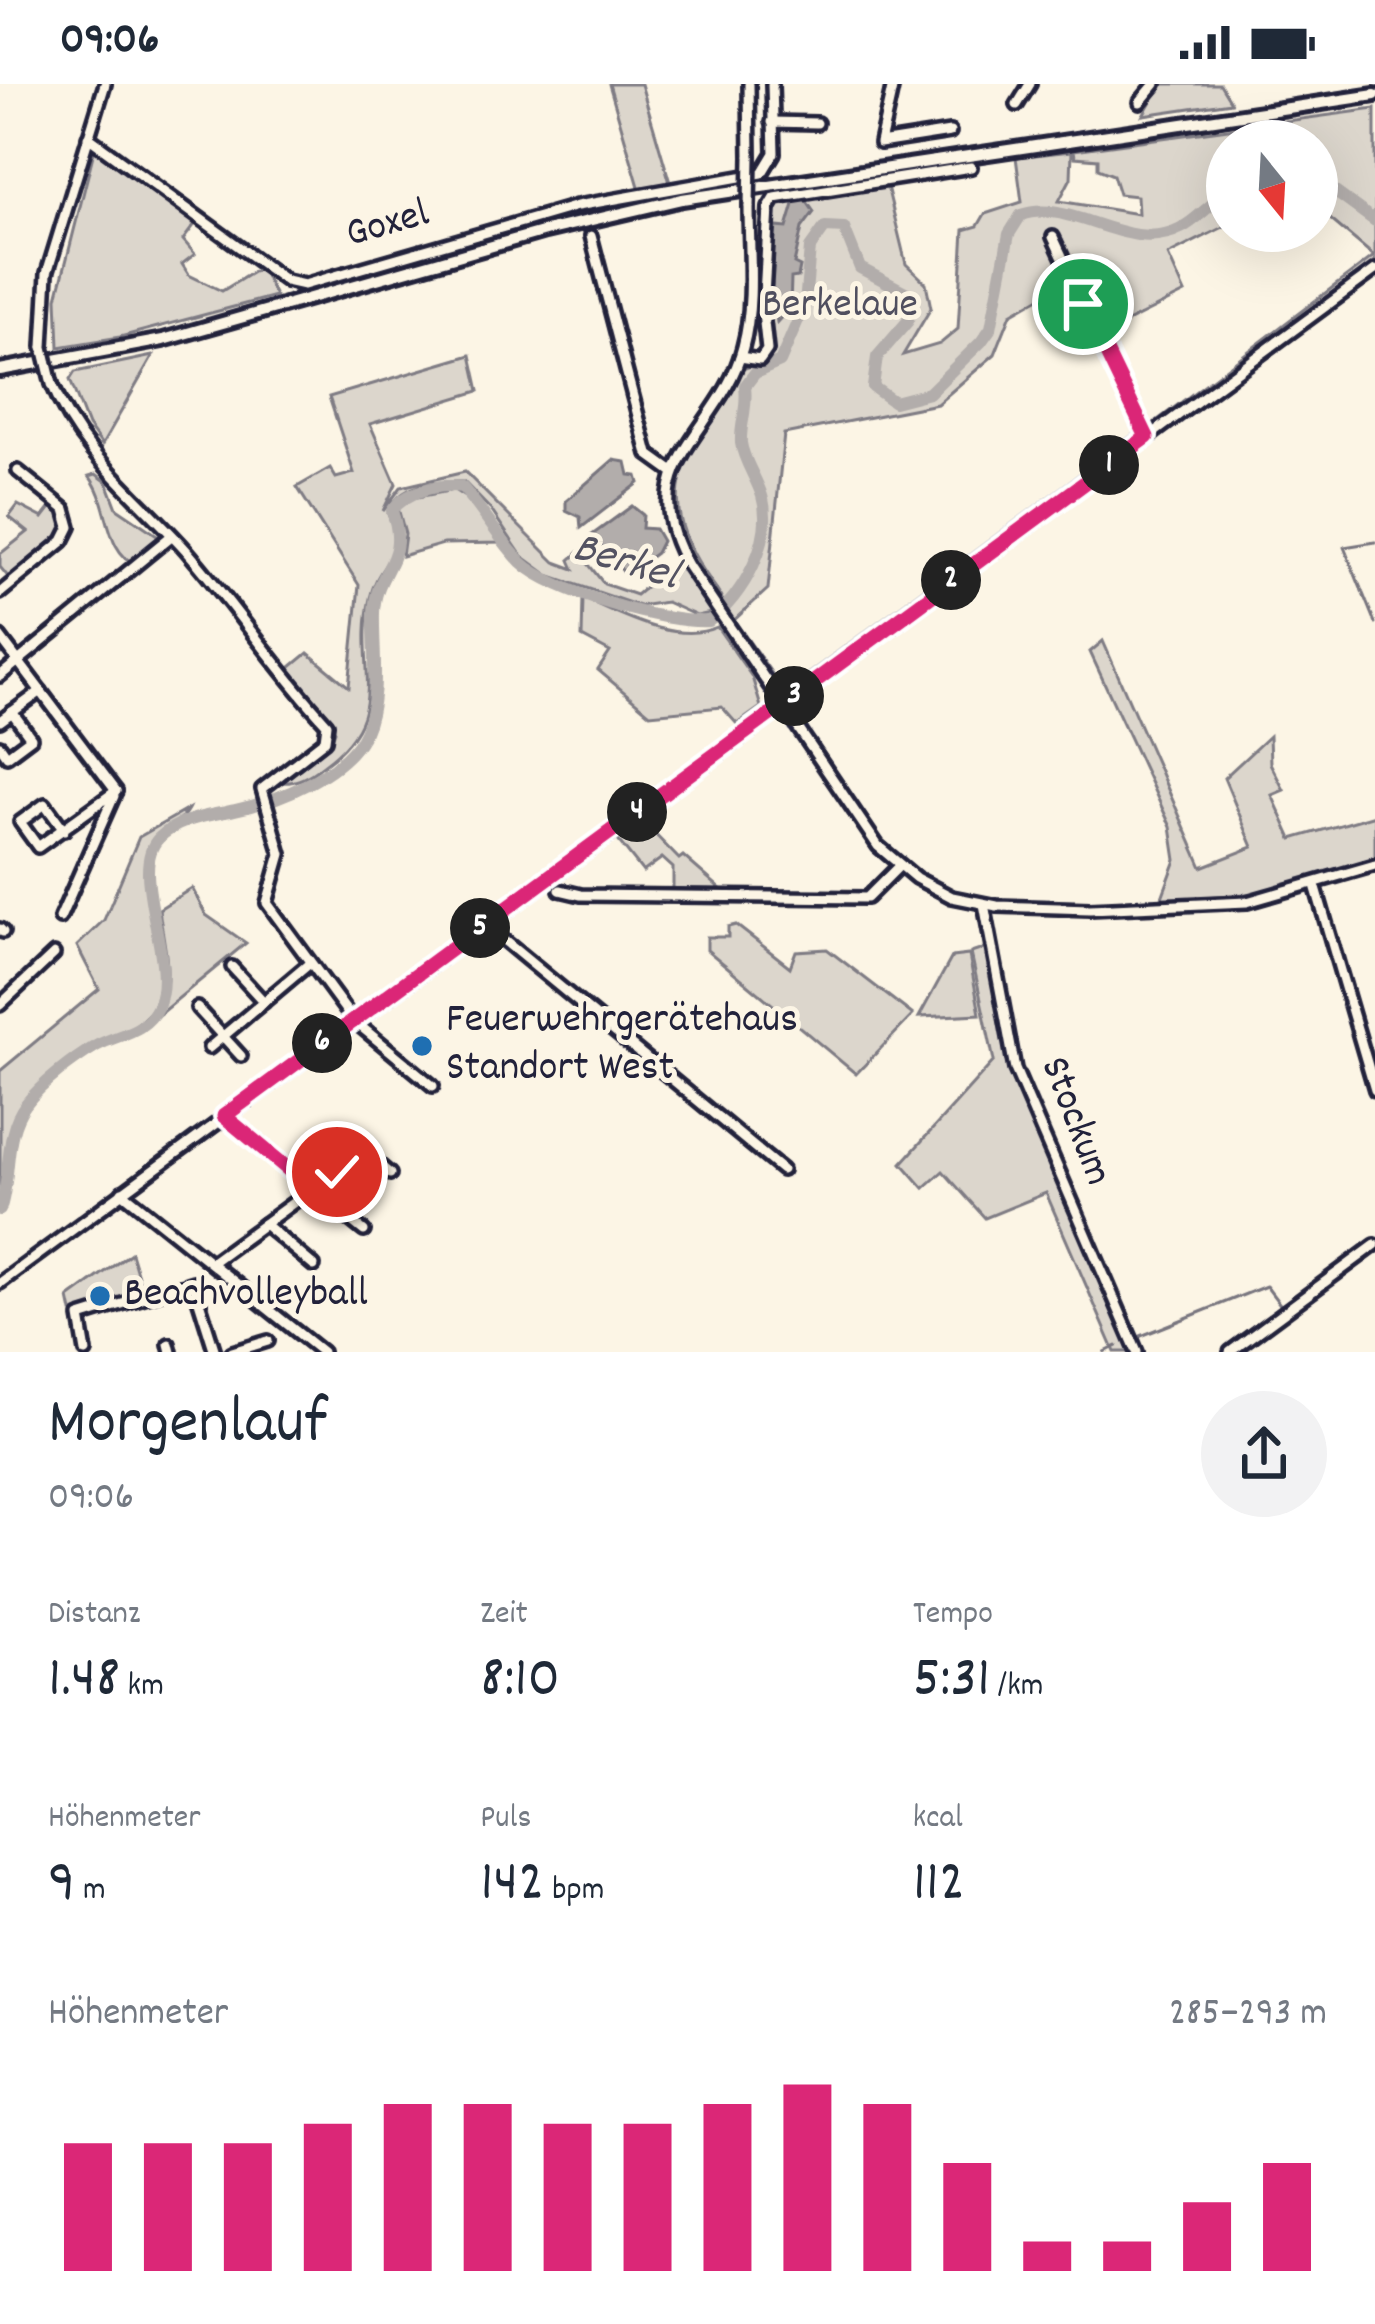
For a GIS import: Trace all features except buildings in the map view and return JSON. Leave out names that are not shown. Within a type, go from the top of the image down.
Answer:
[{"type":"main road","points":[[0,370],[163,340],[545,231],[682,200],[1375,95]]},
{"type":"street","points":[[105,84],[47,273],[43,347],[52,384],[76,431],[328,728],[325,740],[262,792],[281,854],[267,903],[352,1020],[433,1086]]},
{"type":"street","points":[[749,84],[748,311],[740,357],[673,472],[669,505],[674,534],[709,596],[878,846],[899,866],[945,894],[984,904],[1178,906],[1265,899],[1375,865]]},
{"type":"street","points":[[772,84],[772,122],[817,123]]},
{"type":"street","points":[[893,84],[880,143],[950,132]]},
{"type":"street","points":[[1017,105],[1030,84]]},
{"type":"street","points":[[1139,102],[1155,84]]},
{"type":"street","name":"Goxel","points":[[88,137],[295,285],[577,206],[748,176],[771,165],[772,122]]},
{"type":"street","points":[[740,357],[760,360],[767,350],[764,287],[769,208],[775,198],[971,167]]},
{"type":"street","points":[[591,236],[648,454],[673,472]]},
{"type":"street","points":[[1053,237],[1147,437]]},
{"type":"street","points":[[0,1283],[1375,270]]},
{"type":"street","points":[[0,593],[63,541],[70,527],[65,509],[18,471]]},
{"type":"street","points":[[0,676],[170,537]]},
{"type":"street","points":[[0,637],[116,791]]},
{"type":"street","points":[[0,721],[41,691]]},
{"type":"street","points":[[0,746],[7,756],[31,738],[12,712]]},
{"type":"street","points":[[64,830],[45,804],[20,822],[38,848],[64,830],[88,813],[116,791]]},
{"type":"street","points":[[60,918],[116,791]]},
{"type":"street","points":[[88,813],[100,829]]},
{"type":"street","points":[[560,890],[581,895],[867,898],[878,893],[899,866]]},
{"type":"street","points":[[1315,885],[1375,1090]]},
{"type":"street","name":"Stockum","points":[[984,904],[1015,1069],[1137,1352]]},
{"type":"street","points":[[484,924],[782,1170]]},
{"type":"street","points":[[0,1006],[54,954]]},
{"type":"street","points":[[209,1048],[310,963]]},
{"type":"street","points":[[232,967],[264,1002]]},
{"type":"street","points":[[197,1008],[241,1056]]},
{"type":"street","points":[[224,1116],[364,1231]]},
{"type":"street","points":[[334,1134],[356,1152]]},
{"type":"street","points":[[212,1262],[356,1152],[363,1151],[390,1174]]},
{"type":"street","points":[[122,1192],[212,1262],[310,1348],[322,1352]]},
{"type":"street","points":[[264,1224],[314,1266]]},
{"type":"street","points":[[1231,1352],[1375,1245]]},
{"type":"street","points":[[86,1352],[80,1317],[193,1282],[214,1352]]},
{"type":"street","points":[[232,1352],[268,1341]]},
{"type":"green space","points":[[609,84],[641,84],[671,186],[640,190]]},
{"type":"green space","points":[[1161,84],[1220,84],[1231,102],[1143,115]]},
{"type":"green space","name":"Berkelaue","points":[[1375,109],[1375,265],[1146,429],[1374,256],[1338,226],[1338,120],[1294,120]]},
{"type":"green space","name":"Berkelaue","points":[[1206,132],[1206,236],[1168,255],[1185,293],[1093,339],[1067,282],[1011,314],[995,354],[937,404],[784,434],[768,589],[732,622],[695,557],[678,502],[689,454],[719,401],[739,370],[766,361],[770,326],[767,241],[775,204],[886,182],[906,264],[926,283],[931,308],[903,355],[940,344],[958,329],[964,230],[978,226],[985,214],[1022,202],[1016,157],[1072,151],[1071,178],[1059,201],[1138,214],[1137,196],[1119,194],[1113,175],[1098,169],[1098,159],[1075,157],[1074,150]]},
{"type":"green space","points":[[94,151],[103,151],[198,220],[183,240],[195,254],[182,264],[189,275],[222,291],[261,267],[275,296],[120,337],[59,347],[57,298]]},
{"type":"green space","points":[[471,355],[479,391],[370,424],[396,484],[383,511],[401,487],[465,472],[555,562],[574,569],[570,560],[579,552],[604,584],[636,595],[679,559],[711,613],[697,616],[666,602],[639,606],[548,575],[522,556],[491,510],[464,482],[419,486],[400,496],[388,514],[393,550],[370,598],[367,689],[358,728],[313,773],[280,782],[331,741],[335,731],[285,672],[308,653],[349,687],[359,585],[297,487],[330,468],[336,478],[354,473],[329,397]]},
{"type":"green space","points":[[153,356],[102,445],[88,426],[70,380],[75,372]]},
{"type":"green space","points":[[1141,429],[1141,437],[794,689],[778,687],[734,630],[736,623],[773,675],[790,687]]},
{"type":"green space","points":[[96,474],[107,482],[117,508],[160,537],[137,565],[113,538],[89,476]]},
{"type":"green space","points":[[454,490],[474,503],[502,543],[443,544],[402,556],[405,534],[398,508],[407,499]]},
{"type":"green space","points":[[18,505],[43,518],[53,505],[62,511],[66,531],[9,578],[0,567],[0,554],[28,532],[9,517]]},
{"type":"green space","points":[[583,598],[667,630],[701,632],[717,627],[752,677],[761,707],[737,724],[722,707],[650,714],[598,670],[610,652],[582,637]]},
{"type":"green space","points":[[1103,641],[1202,867],[1253,847],[1224,778],[1269,736],[1270,763],[1284,790],[1272,795],[1292,839],[1375,815],[1375,859],[1274,892],[1161,900],[1176,860],[1171,827],[1090,652]]},
{"type":"green space","points":[[188,809],[157,840],[145,865],[160,968],[156,1002],[133,1026],[33,1091],[12,1131],[0,1205],[0,1071],[99,989],[77,946],[104,920],[139,837]]},
{"type":"green space","points":[[643,822],[679,859],[683,856],[722,890],[673,890],[673,868],[662,858],[643,872],[617,839]]},
{"type":"green space","points":[[192,888],[206,915],[246,943],[140,1030],[153,1017],[166,990],[159,909]]},
{"type":"green space","points":[[736,925],[790,967],[796,951],[827,949],[913,1015],[856,1074],[707,950],[707,937],[728,937],[728,927]]},
{"type":"green space","points":[[986,948],[1010,1071],[1132,1352],[1115,1352],[1046,1193],[985,1218],[943,1171],[924,1188],[902,1163],[994,1061],[971,953]]},
{"type":"green space","points":[[969,955],[980,1014],[919,1017],[952,957]]},
{"type":"green space","points":[[131,1253],[143,1293],[72,1312],[69,1298]]},
{"type":"water","points":[[805,199],[814,212],[802,228],[794,264],[800,267],[798,277],[791,278],[790,308],[777,322],[770,283],[776,227],[787,228],[795,201]]},
{"type":"water","points":[[613,460],[626,462],[629,475],[637,476],[639,483],[581,528],[580,517],[566,510],[566,501]]},
{"type":"water","points":[[632,506],[643,515],[642,528],[655,529],[662,541],[656,553],[626,575],[592,535]]},
{"type":"waterway","name":"Berkel","points":[[1338,194],[1375,221]]},
{"type":"waterway","name":"Berkel","points":[[0,1210],[14,1128],[26,1104],[68,1065],[96,1046],[138,1028],[157,1008],[162,967],[148,872],[150,853],[159,838],[185,822],[252,806],[309,783],[343,761],[365,732],[375,689],[376,598],[397,543],[392,511],[405,498],[443,486],[462,487],[513,554],[536,573],[610,604],[709,621],[744,582],[764,530],[762,496],[741,443],[745,386],[755,373],[780,362],[805,304],[810,248],[825,227],[844,228],[860,268],[911,295],[908,321],[877,357],[873,387],[894,402],[929,393],[991,328],[1009,234],[1021,215],[1060,213],[1120,231],[1161,235],[1187,225],[1206,209]]},
{"type":"waterway","points":[[1375,542],[1344,547],[1375,623]]},
{"type":"waterway","points":[[1136,1338],[1266,1286],[1282,1307],[1354,1255]]},
{"type":"waterway","points":[[1105,1352],[1117,1346]]},
{"type":"place","name":"Feuerwehrgerätehaus Standort West","points":[[422,1046]]},
{"type":"place","name":"Beachvolleyball","points":[[100,1296]]},
{"type":"route","points":[[337,1172],[312,1189],[224,1116],[1147,437],[1083,304]]}]
